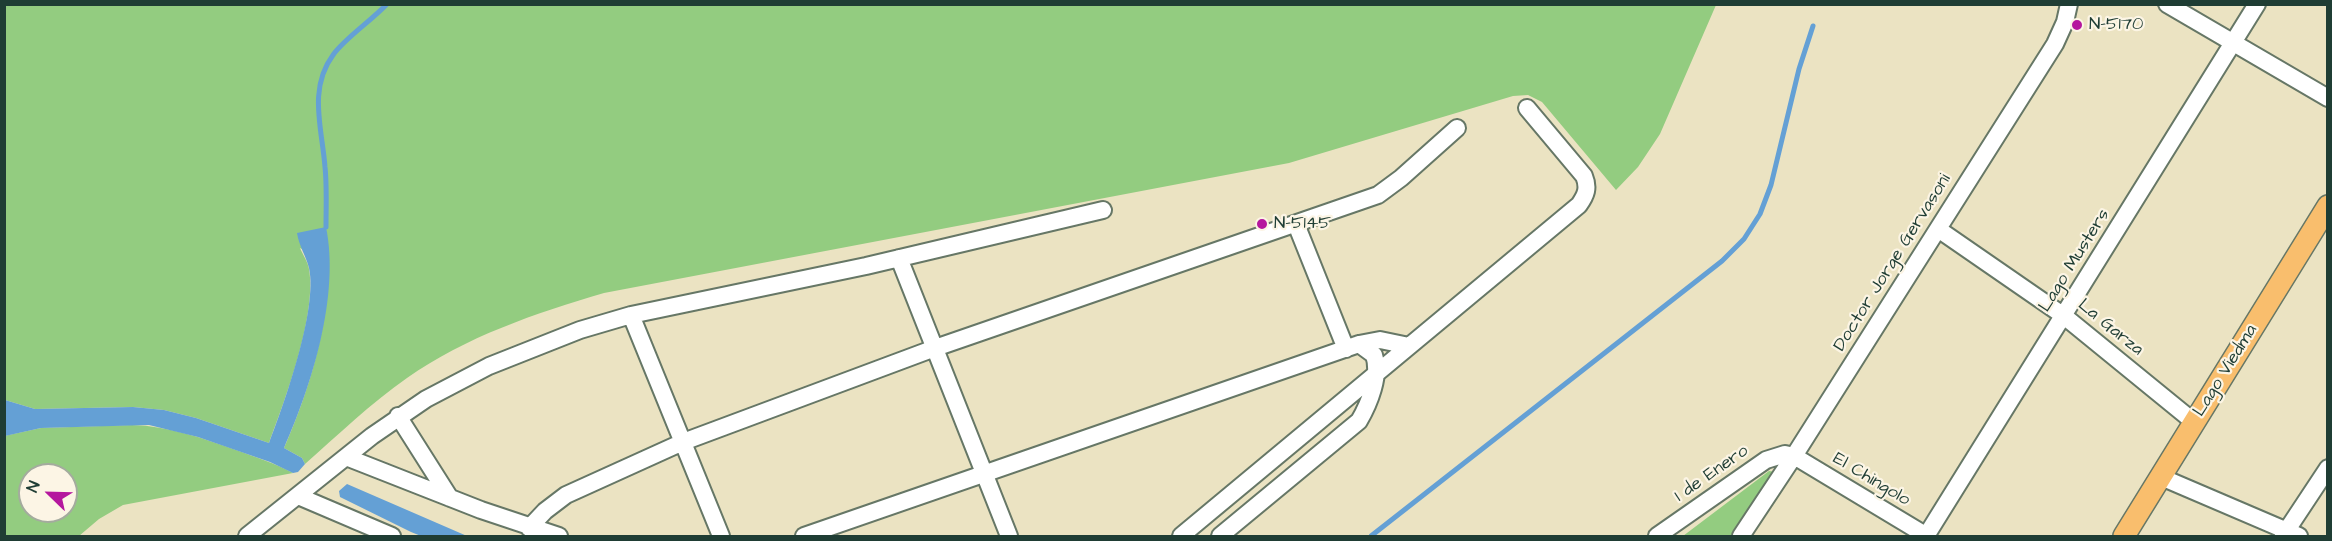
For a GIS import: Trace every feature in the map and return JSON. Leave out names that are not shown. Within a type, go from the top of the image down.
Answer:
[{"type":"main road","name":"Lago Viedma","points":[[2124,537],[2328,206]]},
{"type":"street","name":"Doctor Jorge Gervasoni","points":[[1741,537],[2055,44],[2065,22],[2068,4]]},
{"type":"street","points":[[2167,4],[2328,98]]},
{"type":"street","name":"Lago Musters","points":[[1926,536],[2257,4]]},
{"type":"street","points":[[1181,537],[1584,199],[1587,184],[1584,176],[1527,108]]},
{"type":"street","points":[[529,528],[566,495],[683,442],[935,348],[1378,195],[1458,128]]},
{"type":"street","points":[[247,537],[398,416],[456,382],[489,366],[580,330],[631,315],[899,258],[1103,210]]},
{"type":"street","points":[[1220,537],[1354,426],[1363,414],[1376,375],[1374,355],[1352,347],[1296,224]]},
{"type":"street","name":"La Garza","points":[[1938,229],[2064,316],[2194,422]]},
{"type":"street","points":[[899,258],[1009,537]]},
{"type":"street","points":[[631,315],[721,537]]},
{"type":"street","points":[[804,537],[1352,347],[1380,340],[1409,346]]},
{"type":"street","points":[[398,416],[450,498]]},
{"type":"street","name":"1 de Enero","points":[[1657,537],[1766,460],[1785,454],[1794,456]]},
{"type":"street","name":"El Chingolo","points":[[1794,456],[1926,536]]},
{"type":"street","points":[[346,457],[529,528],[559,537]]},
{"type":"street","points":[[2161,477],[2289,535],[2328,468]]},
{"type":"street","points":[[298,496],[392,537]]},
{"type":"green space","points":[[5,5],[1716,5],[1660,134],[1638,167],[1616,190],[1542,102],[1528,95],[1513,96],[1289,163],[604,293],[527,318],[477,338],[429,363],[381,398],[305,464],[302,458],[284,448],[302,403],[316,357],[325,311],[329,263],[300,248],[309,269],[308,310],[298,357],[269,443],[196,418],[164,410],[133,407],[35,409],[5,400]]},
{"type":"green space","points":[[146,426],[185,433],[211,441],[265,460],[293,473],[123,505],[99,519],[79,536],[5,536],[4,436],[41,428]]},
{"type":"green space","points":[[1769,471],[1776,472],[1732,536],[1683,536]]},
{"type":"water","points":[[326,227],[329,281],[321,339],[304,396],[284,448],[302,458],[305,464],[298,472],[293,473],[270,462],[198,437],[149,425],[41,428],[5,436],[5,400],[35,409],[133,407],[164,410],[196,418],[269,443],[298,356],[309,307],[309,268],[297,233]]},
{"type":"water","points":[[347,484],[467,536],[421,536],[411,532],[340,497],[339,491]]},
{"type":"waterway","points":[[326,227],[326,174],[318,109],[321,81],[325,68],[338,49],[387,4]]},
{"type":"waterway","points":[[1371,536],[1722,261],[1744,239],[1760,214],[1771,185],[1799,69],[1813,26]]},
{"type":"place","name":"N-5170","points":[[2077,25]]},
{"type":"place","name":"N-5145","points":[[1262,224]]}]
